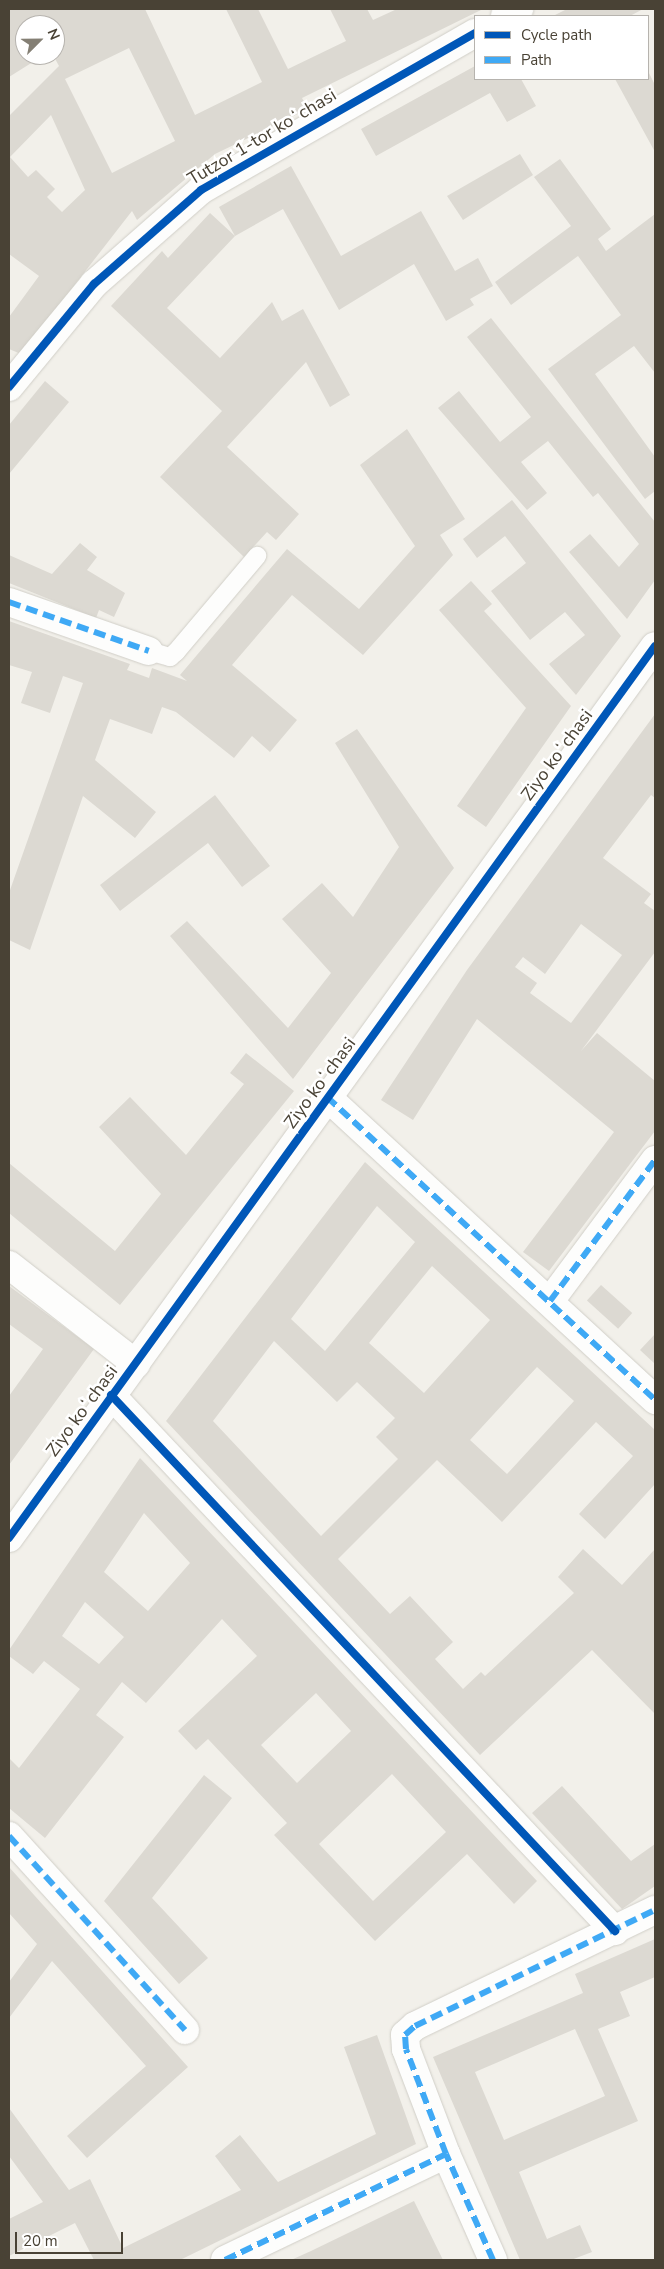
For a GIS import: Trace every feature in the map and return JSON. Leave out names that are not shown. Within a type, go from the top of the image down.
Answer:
[{"type":"street","points":[[507,15],[519,9]]},
{"type":"street","name":"Tutzor 1-tor koʻchasi","points":[[9,387],[94,284],[201,190],[474,34]]},
{"type":"street","points":[[9,602],[149,651]]},
{"type":"street","name":"Ziyo koʻchasi","points":[[9,1538],[655,646]]},
{"type":"street","points":[[327,1098],[550,1300],[655,1400]]},
{"type":"street","points":[[550,1300],[655,1160]]},
{"type":"street","points":[[9,1265],[136,1364]]},
{"type":"street","points":[[112,1395],[615,1931]]},
{"type":"street","points":[[9,1836],[185,2030]]},
{"type":"street","points":[[493,2260],[446,2154],[406,2049],[408,2030],[655,1910]]},
{"type":"street","points":[[225,2260],[446,2154]]},
{"type":"lane","points":[[149,651],[170,657],[176,652],[257,556]]},
{"type":"building","points":[[9,9],[145,9],[195,115],[262,82],[226,9],[258,9],[288,69],[346,41],[330,9],[367,9],[373,20],[397,9],[483,9],[302,98],[308,109],[215,154],[137,220],[132,211],[21,354],[9,349],[9,317],[39,276],[9,254],[9,116],[58,65],[65,65],[65,15],[15,15],[15,65],[28,65],[9,77]],"holes":[[[129,48],[175,141],[112,173],[65,79]],[[51,115],[85,190],[62,212],[47,197],[55,189],[36,170],[28,177],[10,157]]]},
{"type":"building","points":[[567,9],[643,9],[632,15],[555,15]]},
{"type":"building","points":[[474,67],[474,80],[522,80],[536,106],[507,122],[490,93],[376,156],[361,129]]},
{"type":"building","points":[[649,73],[655,85],[655,152],[616,80],[649,80]]},
{"type":"building","points":[[520,154],[533,175],[463,220],[447,196]]},
{"type":"building","points":[[560,159],[611,229],[598,239],[606,251],[655,214],[655,373],[634,346],[595,374],[655,457],[655,491],[645,499],[548,369],[621,315],[578,256],[511,305],[495,282],[571,226],[534,177]]},
{"type":"building","points":[[291,166],[341,256],[421,211],[455,271],[478,258],[493,286],[470,299],[474,305],[446,321],[414,264],[339,310],[283,209],[235,236],[219,207]]},
{"type":"building","points":[[210,213],[235,236],[167,308],[220,358],[272,302],[282,321],[303,309],[350,395],[330,407],[306,362],[227,447],[299,514],[276,540],[267,532],[244,557],[160,477],[222,411],[111,306],[162,251],[168,258]]},
{"type":"building","points":[[491,318],[655,522],[655,580],[627,619],[569,552],[590,534],[619,567],[639,544],[598,493],[593,497],[548,441],[521,462],[547,493],[527,510],[438,408],[459,391],[500,442],[531,417],[467,337]]},
{"type":"building","points":[[45,381],[69,402],[9,474],[9,425]]},
{"type":"building","points":[[407,429],[465,519],[440,535],[453,555],[363,655],[292,595],[232,665],[297,720],[270,752],[252,736],[234,758],[176,712],[162,707],[152,734],[110,719],[95,760],[156,812],[135,838],[83,796],[30,950],[9,940],[9,893],[83,683],[63,676],[50,713],[21,703],[32,672],[9,665],[9,621],[130,664],[127,670],[149,678],[152,668],[187,681],[180,675],[287,549],[359,609],[415,546],[360,465]]},
{"type":"building","points":[[512,500],[621,636],[576,695],[549,664],[585,635],[565,612],[530,640],[491,591],[526,563],[505,536],[477,558],[463,539]]},
{"type":"building","points":[[80,543],[97,557],[87,570],[125,593],[114,617],[99,610],[96,618],[9,583],[9,555],[52,574]]},
{"type":"building","points":[[471,581],[492,604],[484,611],[571,706],[486,827],[457,806],[526,708],[439,610]]},
{"type":"building","points":[[655,714],[655,798],[651,795],[603,858],[651,894],[644,903],[655,911],[655,952],[581,1051],[597,1033],[655,1081],[655,1131],[549,1271],[523,1252],[614,1132],[477,1019],[413,1120],[381,1100],[467,970]],"holes":[[[581,924],[622,955],[571,1023],[530,993],[537,983],[515,967],[523,957],[545,974]]]},
{"type":"building","points":[[357,729],[454,868],[293,1079],[170,936],[187,921],[288,1028],[331,973],[282,919],[322,883],[353,917],[399,847],[335,743]]},
{"type":"building","points":[[215,795],[270,866],[242,887],[208,843],[120,911],[100,885]]},
{"type":"building","points":[[246,1053],[294,1091],[120,1305],[9,1213],[9,1163],[115,1251],[161,1194],[99,1127],[130,1097],[186,1155],[244,1084],[230,1073]]},
{"type":"building","points":[[365,1162],[655,1430],[655,1484],[605,1539],[579,1514],[633,1456],[596,1422],[502,1522],[437,1460],[338,1559],[390,1614],[410,1596],[453,1642],[435,1659],[463,1689],[481,1672],[485,1676],[574,1593],[558,1577],[583,1549],[622,1585],[655,1549],[655,1714],[592,1650],[480,1755],[166,1421]],"holes":[[[377,1206],[415,1242],[325,1351],[291,1319]],[[432,1266],[490,1320],[424,1393],[369,1343]],[[274,1341],[337,1402],[357,1382],[395,1418],[376,1437],[398,1459],[321,1536],[213,1421]],[[537,1367],[574,1401],[507,1474],[470,1440]]]},
{"type":"building","points":[[601,1285],[632,1313],[618,1329],[587,1301]]},
{"type":"building","points":[[9,1286],[94,1349],[9,1465],[9,1396],[43,1349],[9,1324]]},
{"type":"building","points":[[655,1334],[655,1364],[640,1350]]},
{"type":"building","points":[[140,1458],[537,1881],[514,1904],[467,1854],[375,1941],[274,1835],[287,1823],[208,1739],[196,1750],[178,1731],[257,1656],[222,1619],[146,1703],[122,1682],[96,1715],[124,1737],[45,1838],[9,1808],[9,1758],[19,1768],[80,1689],[44,1661],[33,1674],[9,1656],[9,1650]],"holes":[[[144,1513],[190,1563],[148,1611],[104,1572]],[[85,1602],[124,1637],[99,1664],[62,1636]],[[316,1693],[351,1731],[297,1783],[261,1745]],[[392,1774],[446,1832],[373,1901],[319,1844]]]},
{"type":"building","points":[[204,1775],[232,1798],[152,1898],[208,1958],[179,1984],[104,1901]]},
{"type":"building","points":[[562,1786],[631,1861],[655,1844],[655,1886],[622,1909],[532,1813]]},
{"type":"building","points":[[9,1867],[188,2067],[87,2158],[67,2136],[146,2066],[52,1961],[9,2018],[9,1982],[37,1944],[9,1913]]},
{"type":"building","points":[[655,1939],[655,1977],[620,1992],[630,2016],[598,2029],[638,2121],[519,2172],[547,2239],[580,2225],[592,2252],[571,2260],[520,2260],[433,2057],[583,1993],[575,1974]],"holes":[[[575,2029],[605,2096],[504,2140],[475,2072]]]},
{"type":"building","points":[[377,2035],[416,2144],[180,2260],[94,2260],[75,2223],[9,2256],[9,2219],[43,2202],[9,2156],[9,2108],[69,2190],[90,2179],[123,2248],[241,2190],[215,2156],[240,2135],[278,2182],[376,2134],[344,2047]]},
{"type":"building","points":[[414,2201],[443,2260],[291,2260],[311,2251]]},
{"type":"marked path","points":[[9,602],[149,651]]},
{"type":"marked path","points":[[327,1097],[655,1400]]},
{"type":"marked path","points":[[550,1301],[655,1160]]},
{"type":"marked path","points":[[9,1836],[185,2030]]},
{"type":"marked path","points":[[493,2260],[446,2154],[406,2049],[405,2035],[415,2026],[655,1910]]},
{"type":"marked path","points":[[225,2260],[446,2154]]},
{"type":"cycle path","points":[[9,387],[94,284],[201,190],[474,34]]},
{"type":"cycle path","points":[[9,1538],[655,646]]},
{"type":"cycle path","points":[[111,1395],[615,1931]]}]
